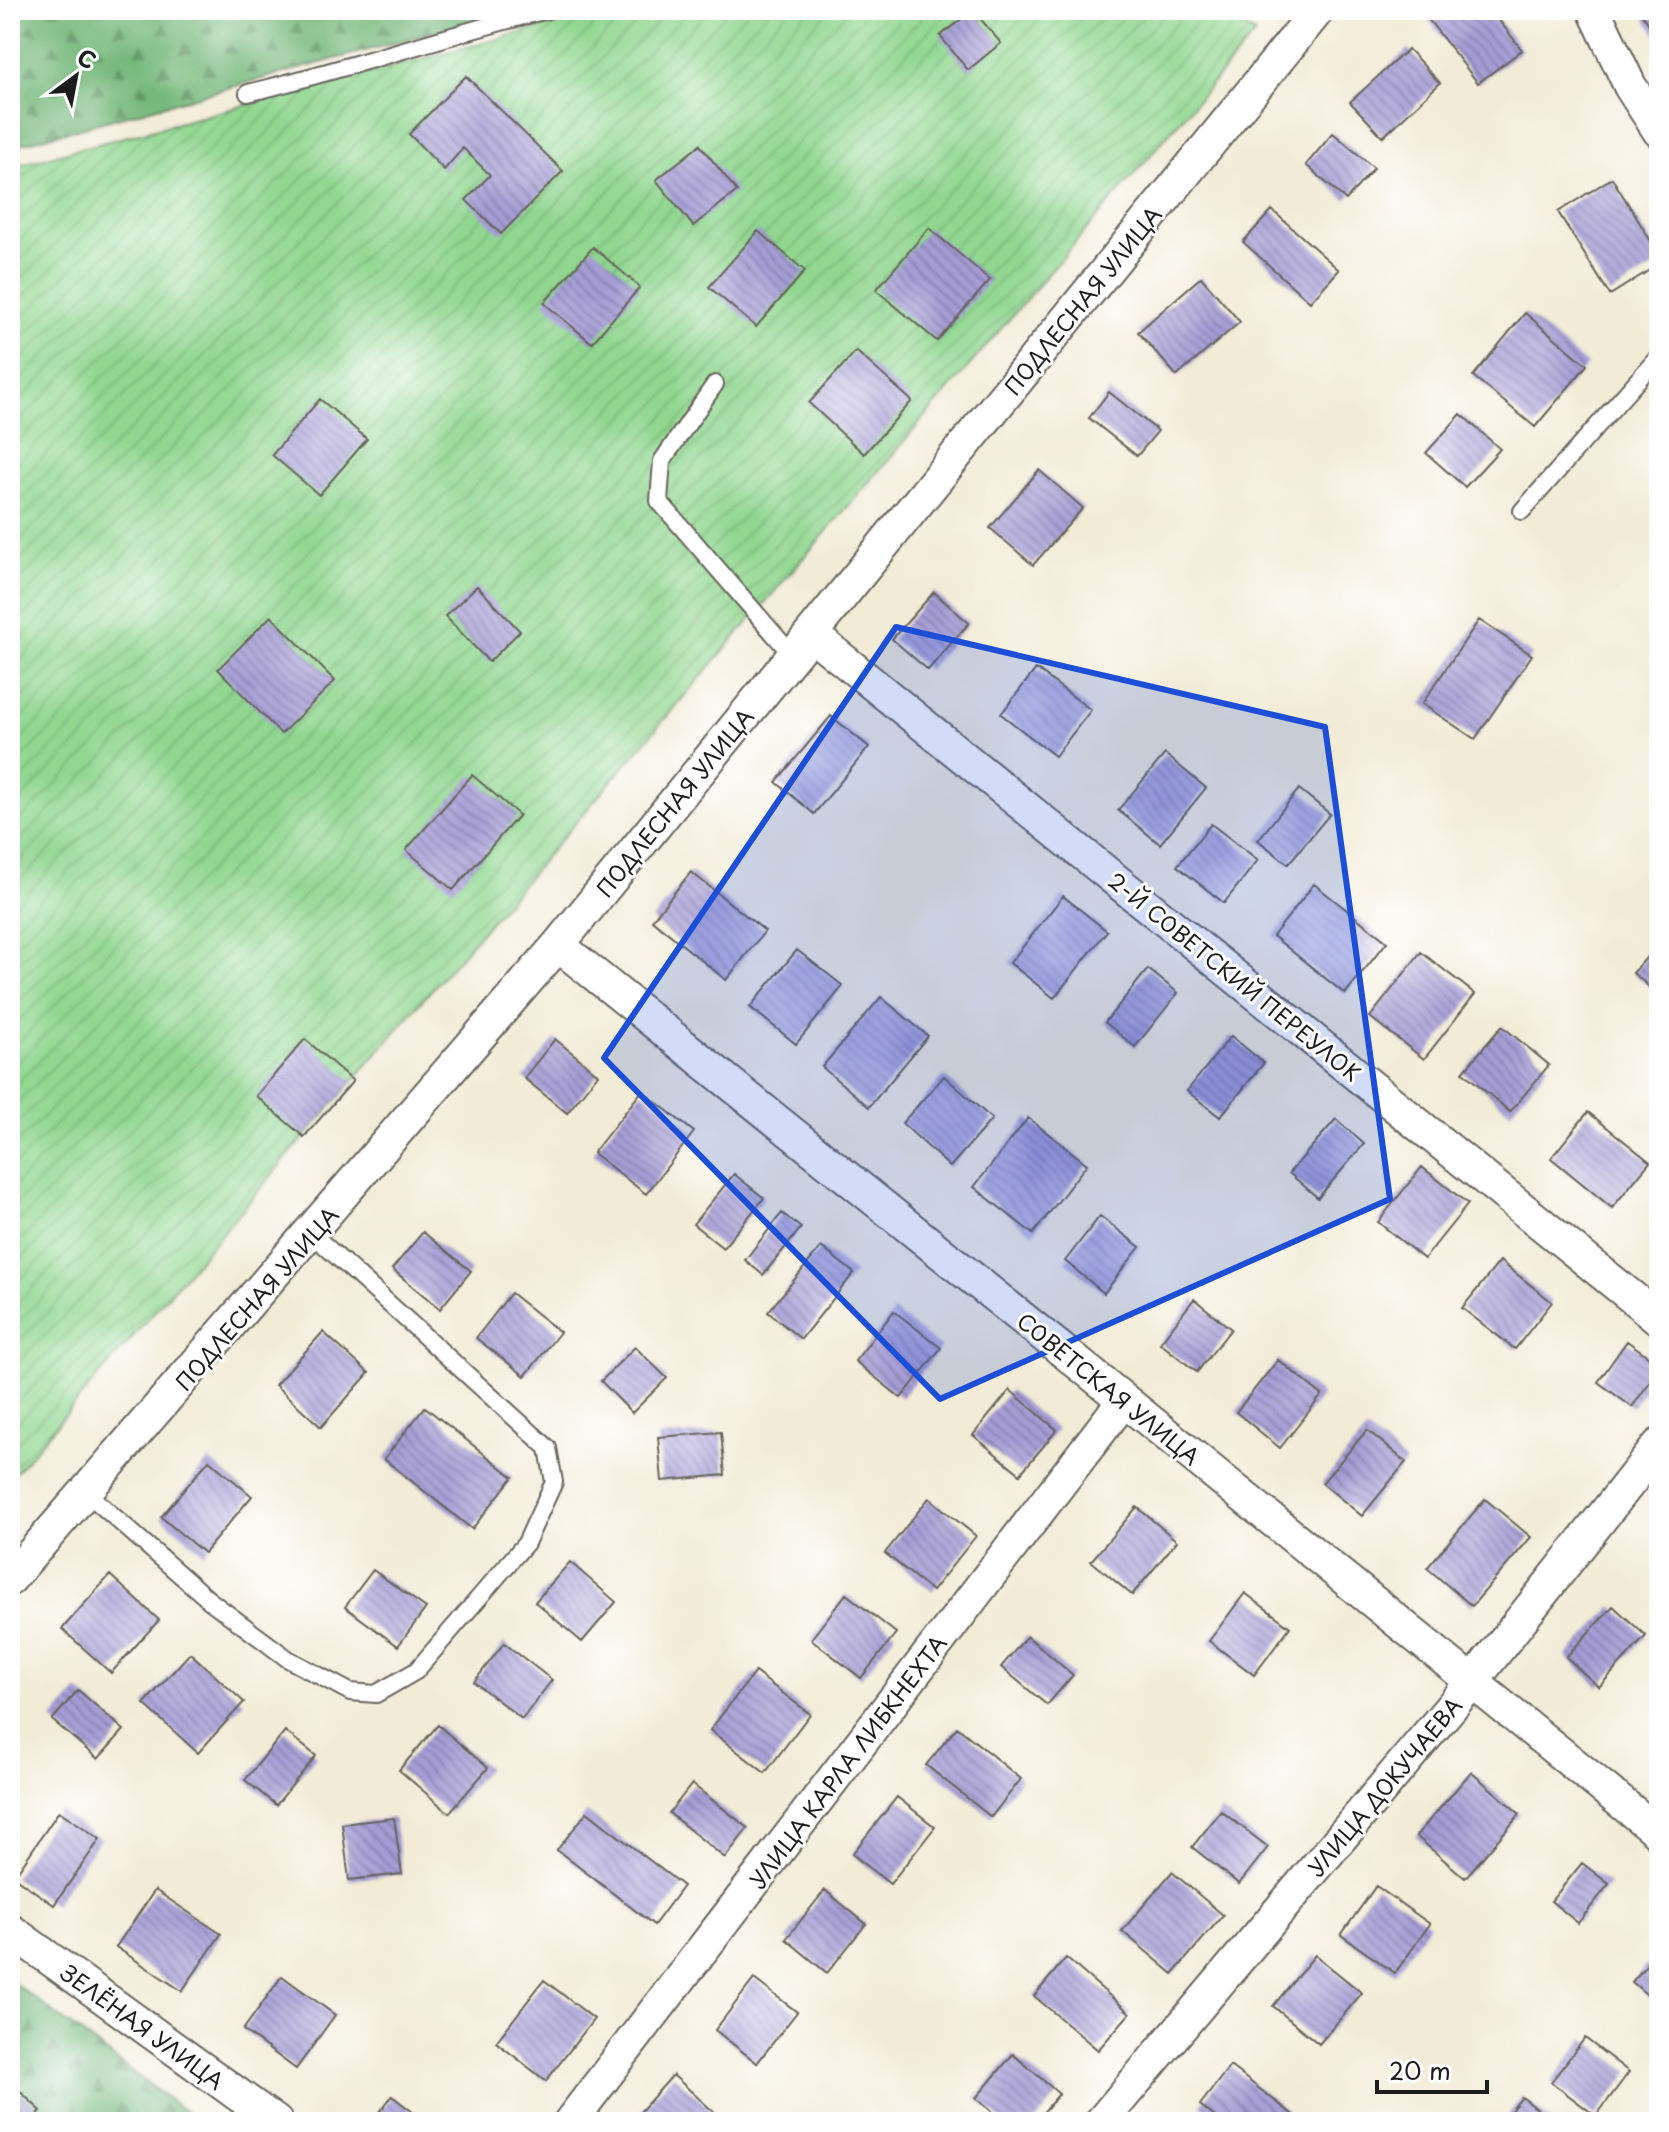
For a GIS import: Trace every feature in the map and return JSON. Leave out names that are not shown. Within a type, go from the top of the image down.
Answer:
[{"type":"street","name":"ПОДЛЕСНАЯ УЛИЦА","points":[[10,1579],[558,945],[1318,10]]},
{"type":"street","points":[[1594,10],[1630,86],[1659,131]]},
{"type":"street","name":"2-Й СОВЕТСКИЙ ПЕРЕУЛОК","points":[[802,645],[1659,1319]]},
{"type":"street","name":"СОВЕТСКАЯ УЛИЦА","points":[[558,945],[1659,1833]]},
{"type":"street","name":"УЛИЦА КАРЛА ЛИБКНЕХТА","points":[[570,2122],[1124,1400]]},
{"type":"street","name":"УЛИЦА ДОКУЧАЕВА","points":[[1101,2122],[1472,1682],[1659,1445]]},
{"type":"street","name":"ЗЕЛЁНАЯ УЛИЦА","points":[[10,1930],[276,2122]]},
{"type":"lane","points":[[248,93],[316,77],[490,24],[547,10]]},
{"type":"lane","points":[[1522,511],[1659,356]]},
{"type":"lane","points":[[715,384],[662,461],[659,501],[802,645]]},
{"type":"lane","points":[[87,1493],[209,1600],[288,1659],[350,1692],[376,1694],[416,1671],[526,1543],[554,1482],[548,1448],[311,1233]]},
{"type":"highlighted area","points":[[896,627],[1325,727],[1390,1199],[940,1399],[604,1058]]},
{"type":"green space","points":[[10,10],[516,10],[10,147]]},
{"type":"green space","points":[[608,10],[1220,10],[1255,34],[10,1479],[10,167]]},
{"type":"green space","points":[[10,1980],[199,2122],[10,2122]]},
{"type":"building","points":[[973,10],[1001,43],[968,70],[940,36]]},
{"type":"building","points":[[1421,10],[1491,10],[1522,50],[1478,83]]},
{"type":"building","points":[[1639,10],[1659,10],[1659,39]]},
{"type":"building","points":[[1408,49],[1440,83],[1383,137],[1350,102]]},
{"type":"building","points":[[466,76],[563,171],[501,234],[466,200],[490,175],[463,148],[444,170],[409,134]]},
{"type":"building","points":[[1333,133],[1374,168],[1346,200],[1306,165]]},
{"type":"building","points":[[700,145],[737,191],[693,226],[656,180]]},
{"type":"building","points":[[1612,178],[1659,254],[1659,264],[1610,295],[1558,212]]},
{"type":"building","points":[[1272,210],[1339,270],[1310,302],[1243,242]]},
{"type":"building","points":[[929,228],[990,280],[937,341],[876,290]]},
{"type":"building","points":[[758,231],[805,271],[756,327],[709,287]]},
{"type":"building","points":[[593,247],[640,287],[592,343],[544,303]]},
{"type":"building","points":[[1201,277],[1240,322],[1177,376],[1138,332]]},
{"type":"building","points":[[1525,313],[1587,365],[1535,427],[1473,376]]},
{"type":"building","points":[[856,351],[912,401],[864,454],[809,403]]},
{"type":"building","points":[[1109,392],[1158,431],[1137,456],[1089,418]]},
{"type":"building","points":[[320,399],[367,439],[319,495],[272,455]]},
{"type":"building","points":[[1461,414],[1500,449],[1465,487],[1426,453]]},
{"type":"building","points":[[1039,470],[1083,508],[1033,565],[990,528]]},
{"type":"building","points":[[477,586],[520,631],[489,662],[445,616]]},
{"type":"building","points":[[934,592],[969,623],[928,670],[892,639]]},
{"type":"building","points":[[271,616],[335,681],[281,734],[218,669]]},
{"type":"building","points":[[1479,620],[1532,655],[1475,739],[1422,704]]},
{"type":"building","points":[[1036,669],[1091,710],[1055,756],[1001,714]]},
{"type":"building","points":[[831,716],[869,747],[814,814],[776,782]]},
{"type":"building","points":[[1165,754],[1206,788],[1160,844],[1118,810]]},
{"type":"building","points":[[472,775],[519,815],[453,890],[406,850]]},
{"type":"building","points":[[1299,789],[1330,814],[1288,864],[1258,840]]},
{"type":"building","points":[[1211,824],[1258,860],[1224,903],[1177,866]]},
{"type":"building","points":[[691,872],[765,931],[726,980],[652,920]]},
{"type":"building","points":[[1314,884],[1387,942],[1345,994],[1273,936]]},
{"type":"building","points":[[1063,896],[1107,931],[1054,998],[1010,963]]},
{"type":"building","points":[[1659,943],[1659,995],[1633,973]]},
{"type":"building","points":[[797,950],[843,986],[796,1044],[750,1007]]},
{"type":"building","points":[[1421,952],[1475,994],[1424,1059],[1370,1017]]},
{"type":"building","points":[[1148,969],[1178,993],[1135,1047],[1105,1022]]},
{"type":"building","points":[[881,997],[928,1036],[869,1107],[822,1067]]},
{"type":"building","points":[[1502,1026],[1549,1065],[1510,1112],[1463,1072]]},
{"type":"building","points":[[1231,1036],[1264,1063],[1220,1117],[1187,1091]]},
{"type":"building","points":[[305,1039],[353,1081],[304,1137],[256,1096]]},
{"type":"building","points":[[555,1039],[598,1074],[567,1113],[524,1078]]},
{"type":"building","points":[[944,1076],[992,1119],[950,1167],[902,1123]]},
{"type":"building","points":[[642,1091],[694,1132],[646,1194],[593,1153]]},
{"type":"building","points":[[1588,1112],[1650,1162],[1612,1208],[1551,1158]]},
{"type":"building","points":[[1028,1118],[1087,1164],[1033,1234],[974,1187]]},
{"type":"building","points":[[1336,1119],[1364,1144],[1318,1198],[1289,1173]]},
{"type":"building","points":[[1422,1167],[1468,1204],[1424,1259],[1378,1222]]},
{"type":"building","points":[[734,1174],[764,1198],[723,1248],[693,1224]]},
{"type":"building","points":[[782,1213],[801,1228],[763,1275],[745,1260]]},
{"type":"building","points":[[1100,1216],[1140,1247],[1104,1293],[1065,1261]]},
{"type":"building","points":[[423,1232],[471,1271],[440,1309],[392,1269]]},
{"type":"building","points":[[821,1247],[854,1273],[801,1339],[768,1312]]},
{"type":"building","points":[[1500,1261],[1552,1302],[1515,1349],[1462,1308]]},
{"type":"building","points":[[511,1293],[560,1332],[525,1376],[476,1338]]},
{"type":"building","points":[[1194,1299],[1231,1329],[1197,1372],[1160,1343]]},
{"type":"building","points":[[894,1311],[941,1348],[901,1398],[855,1361]]},
{"type":"building","points":[[323,1332],[369,1373],[321,1427],[275,1385]]},
{"type":"building","points":[[1627,1341],[1659,1364],[1659,1369],[1632,1407],[1598,1382]]},
{"type":"building","points":[[635,1347],[667,1378],[632,1413],[601,1381]]},
{"type":"building","points":[[1278,1360],[1322,1395],[1280,1448],[1236,1412]]},
{"type":"building","points":[[1010,1390],[1057,1430],[1020,1474],[973,1435]]},
{"type":"building","points":[[425,1407],[513,1477],[472,1529],[384,1459]]},
{"type":"building","points":[[1367,1430],[1406,1462],[1362,1516],[1322,1483]]},
{"type":"building","points":[[721,1432],[725,1475],[662,1481],[658,1437]]},
{"type":"building","points":[[209,1460],[252,1496],[204,1553],[161,1517]]},
{"type":"building","points":[[929,1498],[976,1536],[932,1591],[885,1553]]},
{"type":"building","points":[[1485,1499],[1531,1537],[1472,1606],[1427,1568]]},
{"type":"building","points":[[1137,1507],[1177,1541],[1132,1595],[1091,1561]]},
{"type":"building","points":[[570,1562],[616,1602],[582,1642],[535,1602]]},
{"type":"building","points":[[373,1570],[426,1608],[398,1646],[345,1607]]},
{"type":"building","points":[[110,1575],[159,1620],[111,1673],[62,1629]]},
{"type":"building","points":[[1245,1593],[1290,1627],[1254,1675],[1209,1641]]},
{"type":"building","points":[[846,1594],[896,1633],[861,1678],[811,1639]]},
{"type":"building","points":[[1613,1606],[1646,1636],[1599,1687],[1566,1657]]},
{"type":"building","points":[[1027,1636],[1073,1675],[1047,1705],[1001,1667]]},
{"type":"building","points":[[504,1643],[552,1680],[522,1719],[474,1682]]},
{"type":"building","points":[[190,1653],[244,1702],[198,1753],[144,1704]]},
{"type":"building","points":[[755,1672],[810,1714],[765,1773],[710,1730]]},
{"type":"building","points":[[78,1690],[124,1730],[98,1759],[52,1720]]},
{"type":"building","points":[[438,1725],[488,1768],[449,1813],[399,1770]]},
{"type":"building","points":[[957,1727],[1021,1779],[991,1817],[926,1765]]},
{"type":"building","points":[[285,1731],[316,1756],[276,1805],[245,1780]]},
{"type":"building","points":[[1471,1772],[1520,1814],[1465,1878],[1416,1836]]},
{"type":"building","points":[[692,1784],[748,1828],[725,1858],[669,1813]]},
{"type":"building","points":[[897,1797],[935,1827],[890,1884],[852,1854]]},
{"type":"building","points":[[59,1811],[100,1839],[54,1905],[14,1877]]},
{"type":"building","points":[[1221,1811],[1268,1847],[1239,1884],[1192,1847]]},
{"type":"building","points":[[587,1812],[683,1886],[654,1925],[557,1850]]},
{"type":"building","points":[[394,1818],[402,1874],[349,1880],[342,1824]]},
{"type":"building","points":[[1582,1863],[1609,1884],[1578,1923],[1551,1901]]},
{"type":"building","points":[[1172,1872],[1223,1915],[1173,1974],[1122,1931]]},
{"type":"building","points":[[1376,1886],[1430,1924],[1395,1973],[1341,1935]]},
{"type":"building","points":[[155,1890],[221,1934],[182,1991],[116,1947]]},
{"type":"building","points":[[825,1890],[866,1924],[827,1973],[786,1939]]},
{"type":"building","points":[[1659,1950],[1659,2005],[1632,1982]]},
{"type":"building","points":[[1315,1955],[1362,1993],[1319,2044],[1273,2006]]},
{"type":"building","points":[[1066,1958],[1130,2013],[1098,2050],[1034,1996]]},
{"type":"building","points":[[282,1976],[335,2015],[296,2069],[243,2030]]},
{"type":"building","points":[[754,1979],[797,2012],[757,2063],[715,2030]]},
{"type":"building","points":[[544,1980],[594,2019],[546,2081],[496,2042]]},
{"type":"building","points":[[1585,2038],[1629,2072],[1596,2116],[1551,2082]]},
{"type":"building","points":[[1013,2054],[1059,2094],[1035,2122],[1004,2122],[976,2098]]},
{"type":"building","points":[[1230,2066],[1292,2114],[1286,2122],[1221,2122],[1200,2105]]},
{"type":"building","points":[[673,2075],[715,2113],[707,2122],[631,2122]]},
{"type":"building","points":[[10,2082],[41,2111],[30,2122],[10,2122]]},
{"type":"building","points":[[392,2096],[426,2122],[372,2122]]},
{"type":"building","points":[[1522,2097],[1553,2122],[1502,2122]]}]
